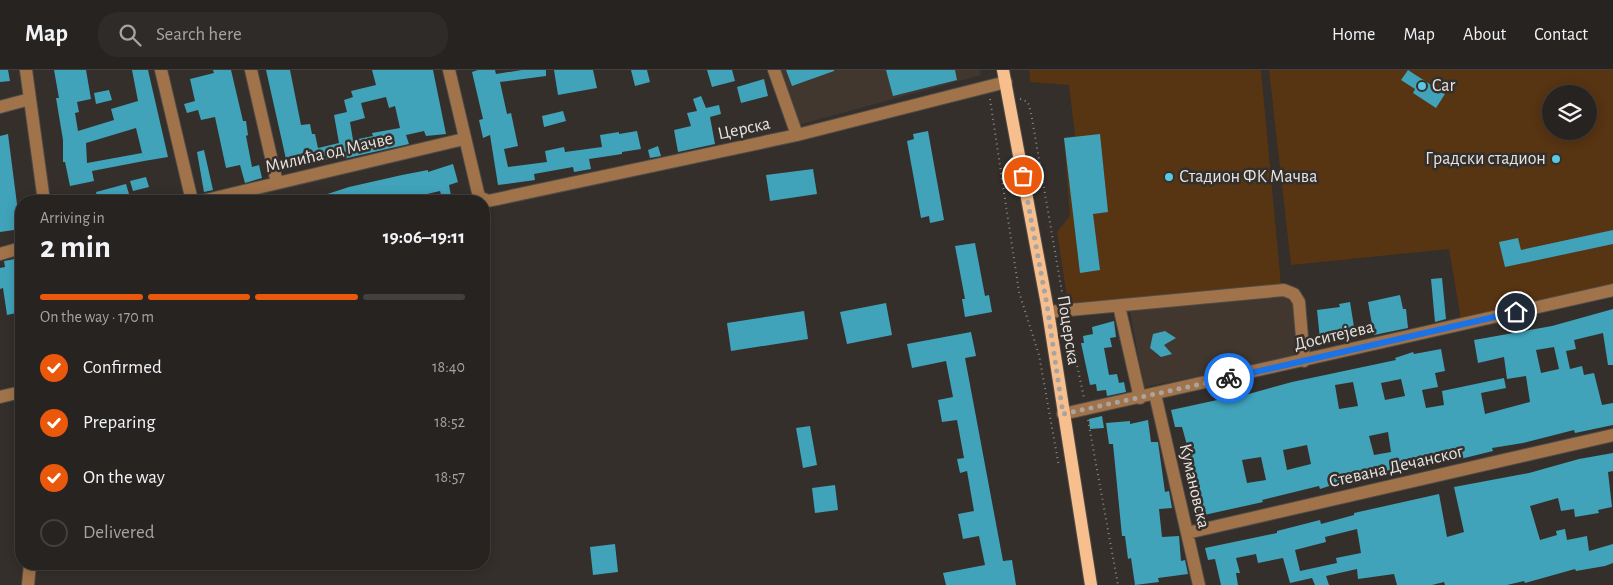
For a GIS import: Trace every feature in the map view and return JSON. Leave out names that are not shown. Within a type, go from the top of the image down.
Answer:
[{"type":"main road","name":"Поцерска","points":[[1004,76],[1048,312],[1091,585]]},
{"type":"street","points":[[26,70],[43,195]]},
{"type":"street","points":[[161,70],[191,195]]},
{"type":"street","points":[[251,70],[277,183]]},
{"type":"street","points":[[449,70],[464,140]]},
{"type":"street","points":[[774,70],[797,135]]},
{"type":"street","name":"Церска","points":[[490,201],[797,135],[988,87],[1004,76]]},
{"type":"street","points":[[0,108],[30,99]]},
{"type":"street","name":"Милића од Мачве","points":[[227,195],[464,140]]},
{"type":"street","name":"Церска","points":[[464,140],[479,195]]},
{"type":"street","points":[[0,254],[15,250]]},
{"type":"street","name":"Доситејева","points":[[1063,414],[1613,290]]},
{"type":"street","points":[[1048,312],[1289,291],[1296,296],[1298,302],[1304,361]]},
{"type":"street","points":[[1119,306],[1140,398]]},
{"type":"street","points":[[0,397],[15,393]]},
{"type":"street","name":"Кумановска","points":[[1155,394],[1199,585]]},
{"type":"street","name":"Стевана Дечанског","points":[[1187,533],[1613,435]]},
{"type":"street","points":[[28,585],[29,570]]},
{"type":"path","points":[[988,87],[1019,292],[1039,355],[1060,472]]},
{"type":"path","points":[[1009,101],[1024,99],[1028,102],[1031,113],[1057,272],[1086,409],[1118,585]]},
{"type":"shaded area","points":[[778,70],[980,70],[981,75],[798,125]]},
{"type":"shaded area","name":"Стадион ФК Мачва","points":[[1029,70],[1261,70],[1281,285],[1068,303],[1057,232],[1070,216],[1064,138],[1075,136],[1069,85],[1030,82]]},
{"type":"shaded area","points":[[1269,70],[1613,70],[1613,283],[1461,320],[1449,249],[1291,265]]},
{"type":"shaded area","points":[[1285,295],[1293,301],[1297,358],[1144,387],[1130,311]]},
{"type":"building","points":[[0,70],[8,70],[10,81],[0,82]]},
{"type":"building","points":[[54,70],[86,70],[91,99],[77,102],[79,112],[75,113],[78,131],[114,120],[111,109],[138,101],[132,70],[148,70],[168,157],[92,171],[94,181],[70,186],[65,162],[63,162],[63,140],[56,98],[59,98]],"holes":[[[136,128],[144,161],[142,153],[87,163],[86,143]]]},
{"type":"building","points":[[213,70],[231,70],[243,121],[246,121],[248,135],[246,136],[252,167],[259,165],[262,178],[245,183],[240,165],[226,168],[215,117],[201,120],[198,110],[187,113],[184,104],[195,101],[190,79],[214,73]]},
{"type":"building","points":[[266,70],[290,70],[301,125],[310,124],[312,134],[315,134],[318,148],[339,143],[334,115],[347,112],[344,100],[353,97],[351,91],[376,85],[372,70],[433,70],[446,134],[426,136],[424,131],[406,135],[409,144],[343,159],[342,156],[288,168]],"holes":[[[386,97],[389,108],[395,106],[400,128],[372,133],[373,136],[353,140],[350,122],[365,118],[361,103]]]},
{"type":"building","points":[[495,70],[496,74],[522,70],[546,70],[546,76],[500,82],[507,114],[511,113],[518,146],[504,149],[508,167],[547,162],[545,151],[564,147],[565,152],[602,147],[600,135],[619,132],[619,134],[637,131],[641,149],[589,159],[591,169],[574,172],[573,167],[534,174],[535,180],[498,185],[490,135],[483,138],[479,120],[483,119],[472,72]]},
{"type":"building","points":[[554,70],[593,70],[597,88],[558,95]]},
{"type":"building","points":[[631,70],[647,70],[650,82],[635,86]]},
{"type":"building","points":[[707,70],[732,70],[735,81],[712,87]]},
{"type":"building","points":[[786,70],[834,70],[834,71],[792,86]]},
{"type":"building","points":[[886,70],[955,70],[957,80],[893,96]]},
{"type":"building","points":[[1408,70],[1445,94],[1436,108],[1413,93],[1415,89],[1401,80]]},
{"type":"building","points":[[764,79],[768,96],[741,103],[737,87]]},
{"type":"building","points":[[109,90],[112,100],[96,104],[94,93]]},
{"type":"building","points":[[701,96],[706,108],[719,105],[721,114],[710,117],[715,144],[678,152],[674,130],[691,126],[687,113],[697,111],[693,99]]},
{"type":"building","points":[[563,111],[566,121],[544,127],[542,116]]},
{"type":"building","points":[[928,131],[944,220],[930,223],[929,216],[921,218],[907,141],[914,139],[913,134]]},
{"type":"building","points":[[8,134],[16,195],[15,230],[0,232],[0,136]]},
{"type":"building","points":[[1100,134],[1108,212],[1093,214],[1100,270],[1080,273],[1064,138]]},
{"type":"building","points":[[658,146],[661,156],[650,158],[648,150]]},
{"type":"building","points":[[204,150],[213,190],[204,192],[197,152]]},
{"type":"building","points":[[453,164],[458,182],[449,185],[451,195],[441,195],[440,191],[423,195],[324,195],[349,187],[402,175],[428,170],[428,172]]},
{"type":"building","points":[[813,169],[817,194],[770,201],[766,175]]},
{"type":"building","points":[[146,177],[149,187],[133,191],[130,181]]},
{"type":"building","points":[[126,184],[129,194],[97,195],[96,192]]},
{"type":"building","points":[[1613,230],[1613,244],[1505,267],[1499,242],[1518,238],[1521,250]]},
{"type":"building","points":[[975,243],[985,296],[989,295],[992,312],[965,317],[962,299],[965,299],[955,246]]},
{"type":"building","points":[[15,259],[15,313],[7,315],[3,288],[0,289],[0,268],[5,267],[4,261]]},
{"type":"building","points":[[1442,278],[1446,319],[1435,322],[1431,279]]},
{"type":"building","points":[[1400,295],[1403,309],[1406,309],[1408,328],[1374,335],[1368,302]]},
{"type":"building","points":[[1350,302],[1355,333],[1320,339],[1317,310],[1340,307],[1339,304]]},
{"type":"building","points":[[886,303],[892,335],[847,344],[840,312]]},
{"type":"building","points":[[1613,309],[1613,365],[1608,365],[1603,333],[1574,340],[1576,349],[1566,351],[1570,369],[1582,366],[1584,375],[1594,373],[1602,405],[1613,403],[1613,425],[1575,433],[1574,430],[1523,443],[1492,448],[1493,451],[1448,462],[1447,459],[1360,476],[1320,489],[1319,486],[1262,500],[1263,502],[1195,517],[1189,488],[1192,487],[1186,465],[1192,463],[1182,427],[1175,427],[1171,410],[1222,399],[1220,393],[1234,390],[1235,396],[1238,397],[1292,382],[1396,360],[1395,358],[1413,352],[1414,354],[1441,349],[1445,371],[1435,373],[1438,387],[1422,390],[1426,408],[1444,405],[1442,391],[1504,378],[1506,388],[1481,393],[1485,414],[1530,402],[1526,376],[1507,379],[1504,357],[1478,363],[1474,340],[1552,326]],"holes":[[[1554,347],[1559,369],[1541,373],[1536,350]],[[1401,379],[1405,396],[1385,400],[1381,383]],[[1353,382],[1358,406],[1339,409],[1335,385]],[[1388,432],[1391,452],[1374,455],[1369,436]],[[1307,445],[1311,464],[1287,470],[1283,450]],[[1261,457],[1266,480],[1247,483],[1242,460]]]},
{"type":"building","points":[[804,311],[808,339],[731,351],[727,323]]},
{"type":"building","points":[[1114,321],[1116,337],[1110,338],[1112,347],[1104,348],[1109,375],[1117,374],[1119,383],[1124,382],[1126,392],[1107,396],[1106,390],[1097,391],[1096,384],[1090,385],[1081,343],[1084,343],[1083,336],[1093,334],[1092,327]]},
{"type":"building","points":[[1165,331],[1176,338],[1164,345],[1172,354],[1161,357],[1150,348],[1153,334]]},
{"type":"building","points":[[971,332],[976,356],[965,358],[1003,561],[1012,560],[1016,585],[946,585],[943,573],[985,565],[979,536],[963,539],[958,514],[974,511],[967,471],[960,473],[957,459],[964,458],[957,420],[942,422],[938,400],[953,397],[946,361],[912,368],[907,344]]},
{"type":"building","points":[[1102,416],[1104,428],[1090,429],[1089,419]]},
{"type":"building","points":[[1148,420],[1151,442],[1158,442],[1165,492],[1169,491],[1172,508],[1159,509],[1162,537],[1179,536],[1181,561],[1185,560],[1188,574],[1158,578],[1159,582],[1135,585],[1131,558],[1128,559],[1125,536],[1122,536],[1113,444],[1109,444],[1106,423],[1130,421],[1130,424]]},
{"type":"building","points":[[810,426],[817,465],[803,468],[796,428]]},
{"type":"building","points":[[1613,453],[1613,471],[1608,472],[1612,507],[1598,510],[1599,513],[1575,517],[1574,509],[1561,511],[1558,498],[1530,506],[1540,540],[1557,535],[1556,531],[1565,529],[1567,540],[1587,536],[1589,551],[1613,544],[1613,563],[1605,566],[1576,571],[1575,569],[1525,583],[1524,581],[1507,585],[1445,585],[1444,582],[1432,585],[1397,585],[1394,574],[1358,579],[1357,569],[1326,576],[1329,585],[1315,585],[1312,578],[1290,583],[1283,558],[1258,563],[1256,554],[1236,558],[1240,573],[1236,573],[1238,585],[1221,585],[1215,559],[1208,560],[1205,548],[1277,533],[1277,531],[1320,520],[1321,524],[1354,515],[1354,513],[1439,494],[1447,537],[1464,532],[1454,487],[1529,473],[1579,459]],"holes":[[[1357,529],[1361,553],[1336,558],[1337,563],[1300,571],[1295,550],[1326,542],[1325,537]]]},
{"type":"building","points":[[835,485],[838,510],[815,513],[812,488]]},
{"type":"building","points":[[615,544],[618,572],[593,575],[590,547]]},
{"type":"way so far","points":[[1023,176],[1047,305],[1063,414],[1229,378]]},
{"type":"place","name":"Car","points":[[1422,86]]},
{"type":"place","name":"Градски стадион","points":[[1556,159]]},
{"type":"place","name":"Стадион ФК Мачва","points":[[1169,177]]},
{"type":"route","points":[[1229,378],[1516,312]]}]
